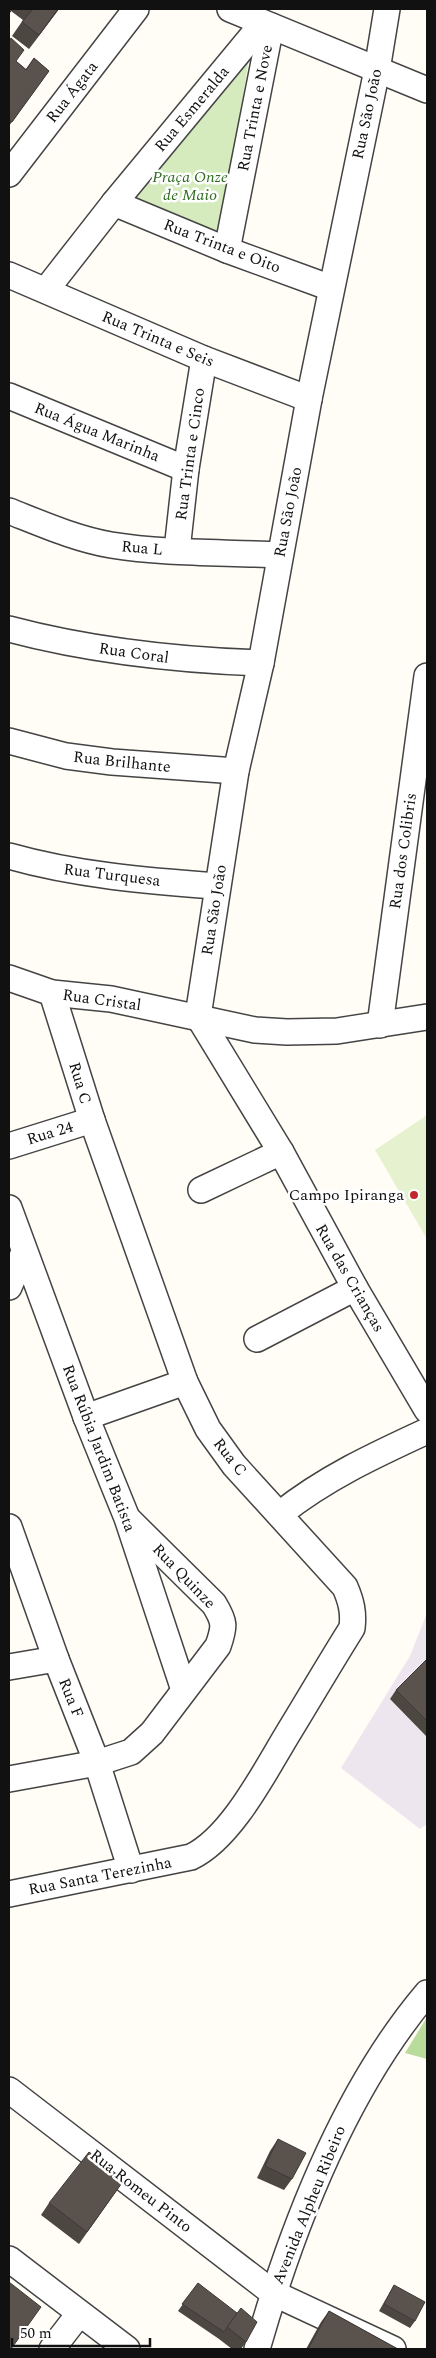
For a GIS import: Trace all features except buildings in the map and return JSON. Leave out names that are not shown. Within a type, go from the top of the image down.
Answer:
[{"type":"street","name":"Rua Ágata","points":[[9,174],[136,9]]},
{"type":"street","points":[[230,9],[427,90]]},
{"type":"street","name":"Rua São João","points":[[198,1016],[236,771],[261,664],[309,399],[377,70],[387,9]]},
{"type":"street","name":"Rua Esmeralda","points":[[46,290],[114,203],[267,24]]},
{"type":"street","name":"Rua Trinta e Nove","points":[[227,250],[267,24]]},
{"type":"street","name":"Rua Trinta e Oito","points":[[114,203],[227,250],[331,288]]},
{"type":"street","name":"Rua Trinta e Seis","points":[[9,275],[204,359],[309,399]]},
{"type":"street","name":"Rua Trinta e Cinco","points":[[177,550],[186,469],[204,359]]},
{"type":"street","name":"Rua Água Marinha","points":[[9,396],[186,469]]},
{"type":"street","name":"Rua L","points":[[9,511],[102,543],[148,549],[280,555]]},
{"type":"street","name":"Rua Coral","points":[[9,628],[106,650],[185,660],[261,664]]},
{"type":"street","name":"Rua dos Colibris","points":[[380,1025],[417,830],[427,676]]},
{"type":"street","name":"Rua Brilhante","points":[[9,741],[66,756],[112,762],[236,771]]},
{"type":"street","name":"Rua Turquesa","points":[[9,856],[42,866],[89,873],[217,886]]},
{"type":"street","name":"Rua Cristal","points":[[9,978],[52,993],[111,999],[198,1016],[255,1030],[337,1032],[427,1016]]},
{"type":"street","name":"Rua C","points":[[52,993],[92,1120],[185,1382],[208,1429],[234,1466],[345,1587],[352,1603],[352,1628],[257,1784],[235,1816],[208,1848],[192,1857]]},
{"type":"street","name":"Rua das Crianças","points":[[198,1016],[280,1152],[355,1288],[427,1410]]},
{"type":"street","name":"Rua 24","points":[[9,1146],[92,1120]]},
{"type":"street","points":[[201,1190],[280,1152]]},
{"type":"street","name":"Rua Rúbia Jardim Batista","points":[[9,1208],[86,1417],[127,1518],[184,1690]]},
{"type":"street","points":[[9,1287],[24,1252]]},
{"type":"street","points":[[257,1340],[355,1288]]},
{"type":"street","points":[[86,1417],[185,1382]]},
{"type":"street","points":[[280,1514],[305,1494],[329,1479],[370,1457],[427,1431]]},
{"type":"street","name":"Rua Quinze","points":[[9,1779],[97,1763],[131,1752],[152,1733],[218,1646],[224,1630],[223,1619],[214,1604],[127,1518]]},
{"type":"street","name":"Rua F","points":[[11,1539],[97,1763],[131,1870]]},
{"type":"street","points":[[9,1667],[56,1659]]},
{"type":"street","name":"Rua Santa Terezinha","points":[[9,1894],[192,1857]]},
{"type":"street","name":"Avenida Alpheu Ribeiro","points":[[258,2349],[281,2268],[330,2148],[354,2103],[396,2034],[427,1993]]},
{"type":"street","name":"Rua Romeu Pinto","points":[[9,2090],[273,2293],[392,2349]]},
{"type":"street","points":[[9,2259],[78,2314],[127,2349]]},
{"type":"street","points":[[52,2349],[78,2314]]},
{"type":"shaded area","points":[[427,1613],[427,1824],[420,1829],[341,1768],[410,1656]]},
{"type":"green space","name":"Praça Onze de Maio","points":[[250,52],[220,240],[128,201]]},
{"type":"green space","name":"Campo Ipiranga","points":[[427,1115],[427,1239],[375,1150]]},
{"type":"green space","points":[[427,2017],[427,2059],[405,2053]]},
{"type":"place","name":"Campo Ipiranga","points":[[414,1195]]}]
